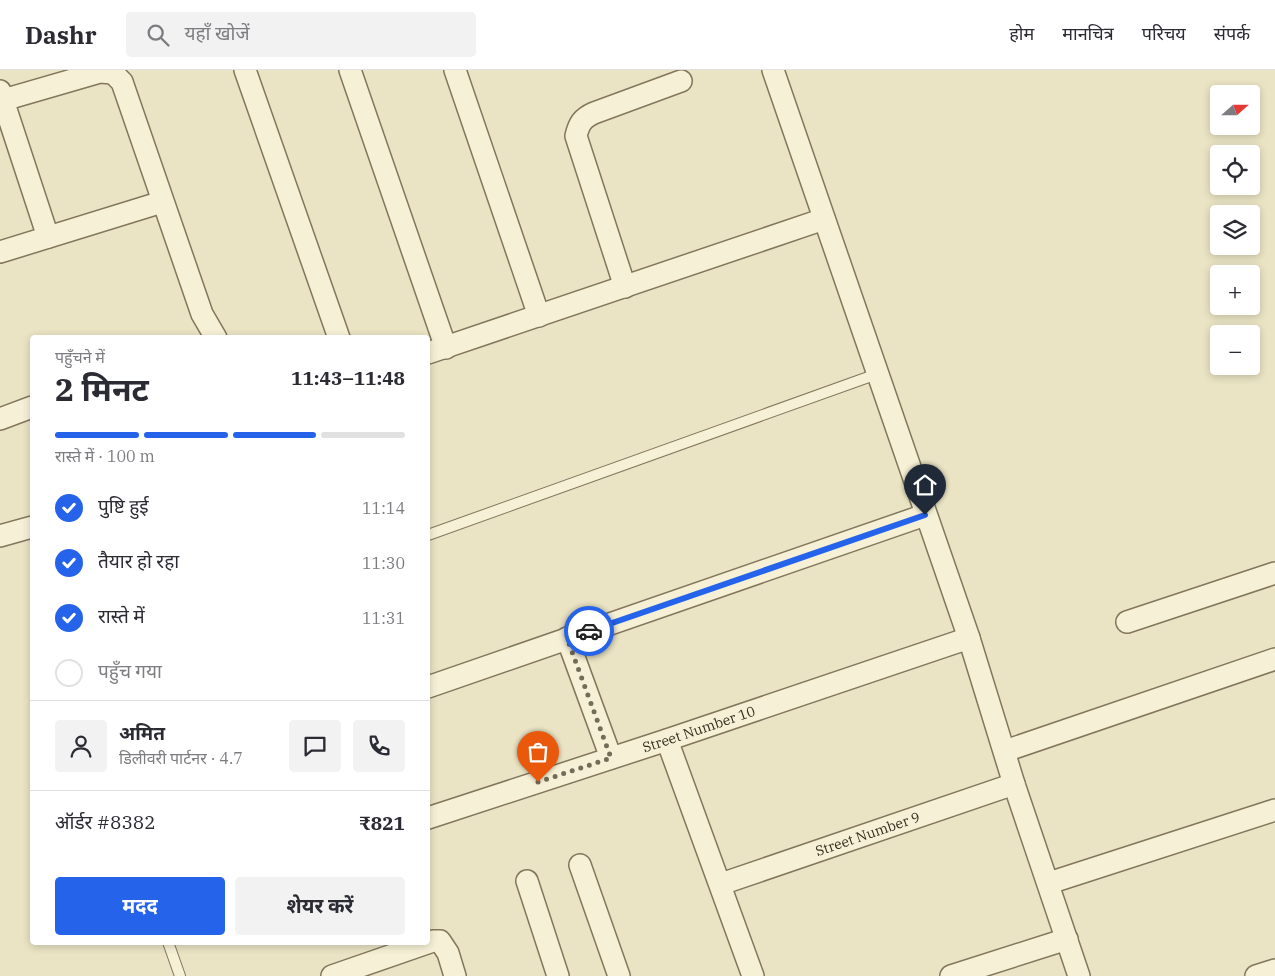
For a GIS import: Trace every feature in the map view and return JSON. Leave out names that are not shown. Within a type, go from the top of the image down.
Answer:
[{"type":"street","points":[[245,70],[338,335]]},
{"type":"street","points":[[350,70],[437,350],[824,219]]},
{"type":"street","points":[[455,70],[539,316]]},
{"type":"street","points":[[773,70],[968,638],[1014,784],[1079,976]]},
{"type":"street","points":[[48,238],[1,98],[100,72],[112,73],[122,82],[202,314],[214,335]]},
{"type":"street","points":[[625,287],[576,136],[579,125],[585,117],[681,81]]},
{"type":"street","points":[[0,252],[162,202]]},
{"type":"street","points":[[0,418],[30,408]]},
{"type":"street","points":[[430,686],[925,515]]},
{"type":"street","points":[[0,536],[30,528]]},
{"type":"street","points":[[1127,622],[1275,573]]},
{"type":"street","points":[[567,638],[611,758]]},
{"type":"street","name":"Street Number 10","points":[[430,817],[668,740],[968,638]]},
{"type":"street","points":[[1005,751],[1275,659]]},
{"type":"street","points":[[668,740],[753,976]]},
{"type":"street","name":"Street Number 9","points":[[721,884],[1014,784]]},
{"type":"street","points":[[1048,883],[1275,810]]},
{"type":"street","points":[[580,865],[619,976]]},
{"type":"street","points":[[527,881],[558,976]]},
{"type":"street","points":[[951,976],[1067,939]]},
{"type":"street","points":[[430,942],[440,941],[445,946],[455,976]]},
{"type":"street","points":[[332,976],[421,945]]},
{"type":"street","points":[[1256,976],[1275,970]]},
{"type":"lane","points":[[430,534],[877,374]]},
{"type":"lane","points":[[169,945],[180,976]]},
{"type":"way so far","points":[[538,782],[611,758],[567,638],[589,631]]},
{"type":"route","points":[[589,631],[925,515]]}]
